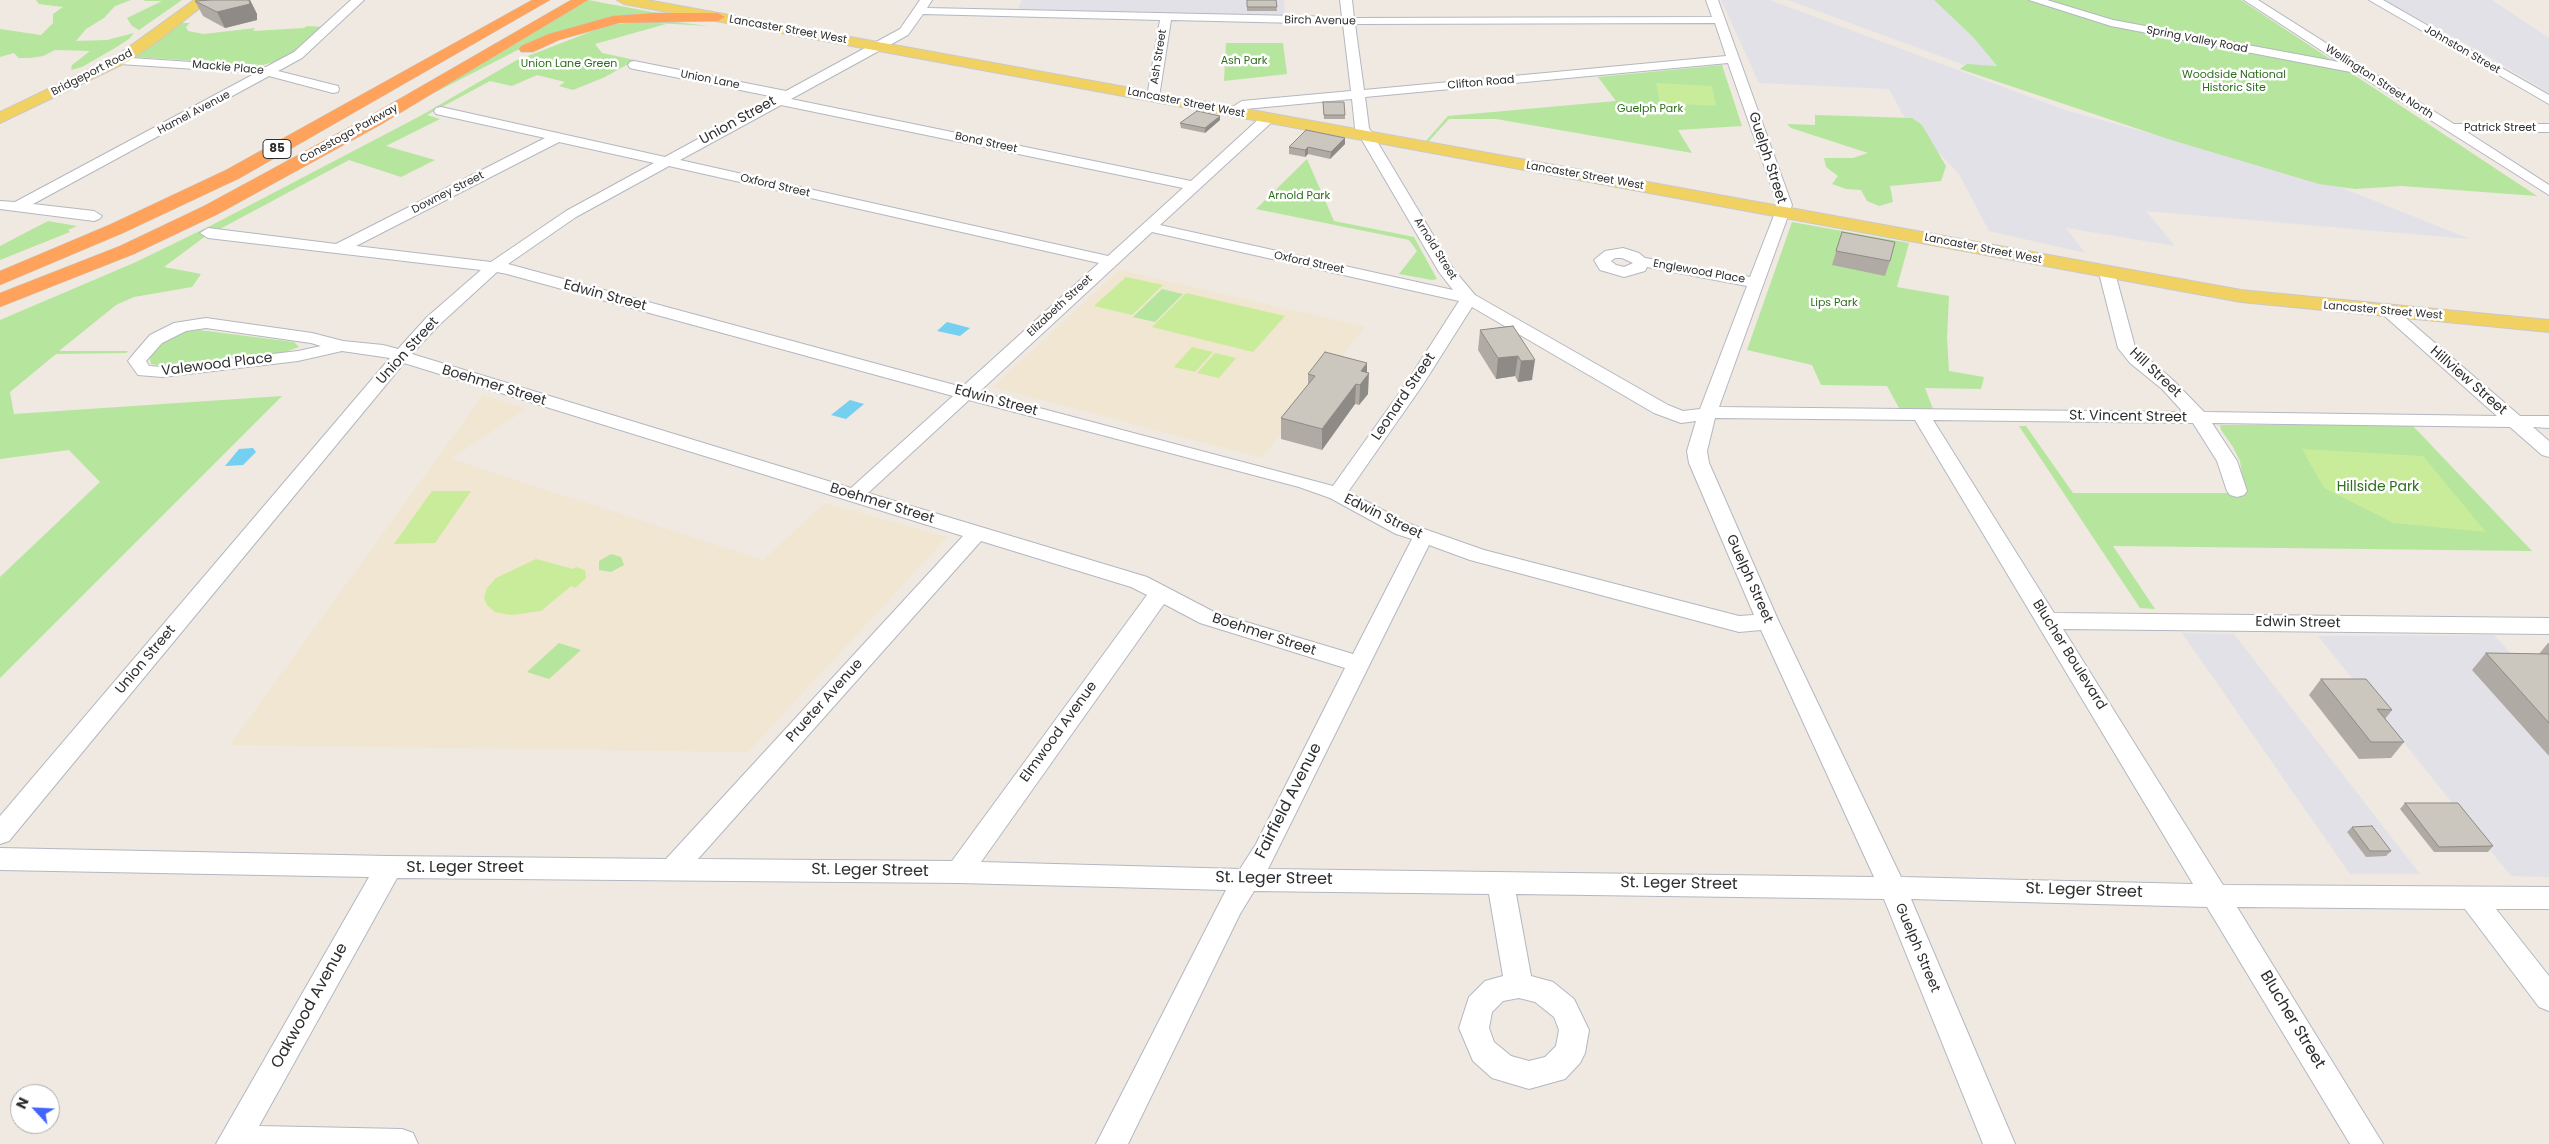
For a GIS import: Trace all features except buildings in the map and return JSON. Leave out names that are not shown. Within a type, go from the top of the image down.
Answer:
[{"type":"highway","points":[[503,22],[538,0]]},
{"type":"highway","name":"Conestoga Parkway","points":[[0,279],[116,229],[233,174],[544,0]]},
{"type":"highway","name":"Conestoga Parkway","points":[[0,302],[136,246],[211,210],[286,170],[581,0]]},
{"type":"highway","points":[[286,170],[554,36],[618,19],[655,17],[718,18]]},
{"type":"main road","name":"Bridgeport Road","points":[[0,118],[120,60],[150,41],[203,0]]},
{"type":"main road","name":"Lancaster Street West","points":[[624,0],[1153,96],[1267,119],[2262,299],[2549,326]]},
{"type":"street","name":"Hamel Avenue","points":[[17,207],[298,55],[358,0]]},
{"type":"street","name":"Union Street","points":[[0,834],[401,356],[433,321],[494,268],[570,214],[904,32],[926,0]]},
{"type":"street","name":"Arnold Street","points":[[1346,0],[1362,128],[1447,272],[1469,298],[1661,409],[1681,417],[1708,414]]},
{"type":"street","name":"Guelph Street","points":[[1712,0],[1785,204],[1708,414],[1697,451],[1699,463],[1768,622],[1892,887],[1999,1144]]},
{"type":"street","name":"Spring Valley Road","points":[[2035,0],[2111,23],[2361,70]]},
{"type":"street","name":"Wellington Street North","points":[[2250,0],[2549,191]]},
{"type":"street","name":"Johnston Street","points":[[2374,0],[2549,100]]},
{"type":"street","name":"Birch Avenue","points":[[920,11],[1349,21],[1719,20]]},
{"type":"street","name":"Ash Street","points":[[1153,96],[1166,17]]},
{"type":"street","name":"Clifton Road","points":[[1231,112],[1242,105],[1734,59]]},
{"type":"street","name":"Mackie Place","points":[[120,60],[269,72],[333,89]]},
{"type":"street","name":"Union Lane","points":[[634,65],[782,98]]},
{"type":"street","name":"Bond Street","points":[[782,98],[1194,186]]},
{"type":"street","name":"Oxford Street","points":[[440,111],[1110,261]]},
{"type":"street","name":"Elizabeth Street","points":[[855,496],[1267,119]]},
{"type":"street","name":"Patrick Street","points":[[2452,128],[2549,128]]},
{"type":"street","name":"Downey Street","points":[[340,248],[556,138]]},
{"type":"street","points":[[0,205],[94,216]]},
{"type":"street","name":"Oxford Street","points":[[1149,227],[1469,298]]},
{"type":"street","name":"Edwin Street","points":[[208,233],[512,270],[966,394],[1306,483],[1337,494],[1381,519],[1423,537],[1486,558],[1739,624],[1768,622]]},
{"type":"street","name":"Englewood Place","points":[[1641,262],[1757,283]]},
{"type":"street","name":"Hill Street","points":[[2107,272],[2127,348],[2136,359],[2168,385],[2199,418],[2227,461],[2237,491]]},
{"type":"street","name":"Leonard Street","points":[[1337,494],[1413,386],[1469,298]]},
{"type":"street","name":"Hillview Street","points":[[2387,311],[2549,451]]},
{"type":"street","name":"Valewood Place","points":[[342,346],[298,356],[162,372],[144,371],[137,361],[156,339],[180,327],[206,323],[312,338],[342,346],[367,347],[401,356]]},
{"type":"street","name":"Boehmer Street","points":[[401,356],[1139,582],[1208,618],[1358,664]]},
{"type":"street","name":"St. Vincent Street","points":[[1708,414],[1722,412],[2549,422]]},
{"type":"street","name":"Blucher Boulevard","points":[[1920,415],[2217,896]]},
{"type":"street","name":"Prueter Avenue","points":[[673,869],[976,533]]},
{"type":"street","name":"Fairfield Avenue","points":[[1112,1144],[1230,907],[1265,851],[1423,537]]},
{"type":"street","name":"Elmwood Avenue","points":[[959,872],[1160,593]]},
{"type":"street","name":"Edwin Street","points":[[2048,622],[2164,621],[2549,626]]},
{"type":"street","name":"St. Leger Street","points":[[0,859],[388,867],[959,872],[1248,880],[1892,887],[2217,896],[2549,898]]},
{"type":"street","name":"Oakwood Avenue","points":[[233,1142],[388,867]]},
{"type":"street","points":[[1500,882],[1518,985]]},
{"type":"street","name":"Blucher Street","points":[[2217,896],[2367,1144]]},
{"type":"street","points":[[2472,898],[2549,998]]},
{"type":"street","points":[[233,1142],[402,1144]]},
{"type":"shaded area","points":[[1022,0],[1284,0],[1285,16],[1018,9]]},
{"type":"shaded area","points":[[1721,0],[1770,0],[2065,110],[2330,183],[2470,239],[2146,211],[2175,246],[2066,228],[2085,253],[1989,231],[1959,174],[1903,115],[1889,89],[1759,83]]},
{"type":"shaded area","points":[[1788,0],[1934,0],[1973,37],[2010,82]]},
{"type":"shaded area","points":[[2383,0],[2492,0],[2549,38],[2549,93],[2467,44]]},
{"type":"shaded area","points":[[1119,270],[1365,327],[1262,458],[993,387]]},
{"type":"shaded area","points":[[483,395],[526,409],[451,459],[763,560],[825,503],[947,537],[748,752],[230,745]]},
{"type":"shaded area","points":[[2182,633],[2234,634],[2420,874],[2350,874]]},
{"type":"shaded area","points":[[2494,635],[2549,695],[2549,877],[2511,876],[2318,636]]},
{"type":"green space","points":[[36,0],[131,0],[115,6],[104,18],[86,29],[76,41],[107,40],[134,33],[129,39],[115,48],[82,67],[71,70],[72,65],[90,51],[55,50],[43,56],[30,58],[19,58],[14,53],[0,57],[0,29],[41,35],[53,23],[53,14],[63,7],[39,4]]},
{"type":"green space","points":[[182,0],[139,30],[132,26],[127,18],[162,1],[143,1]]},
{"type":"green space","points":[[588,0],[663,14],[603,20],[560,31],[535,41],[434,93],[428,93]]},
{"type":"green space","name":"Woodside National Historic Site","points":[[1934,0],[2241,0],[2537,196],[2402,186],[2355,189],[2319,184],[2168,139],[1960,69],[1967,64],[1997,66],[1973,37]]},
{"type":"green space","name":"Union Lane Green","points":[[658,20],[709,26],[656,23],[666,24],[595,44],[602,53],[635,60],[605,77],[573,90],[559,86],[565,82],[537,75],[512,86],[490,81],[427,115],[440,119],[386,146],[435,160],[401,177],[349,160],[203,238],[164,267],[201,274],[192,287],[134,297],[116,305],[59,351],[128,351],[126,353],[56,354],[10,392],[14,414],[282,396],[0,678],[0,577],[100,482],[69,450],[0,459],[0,320],[136,262],[212,225],[422,115],[515,61],[608,25]]},
{"type":"green space","points":[[180,23],[190,23],[186,27],[188,31],[204,34],[255,28],[253,31],[304,28],[307,26],[325,27],[288,58],[263,65],[134,57]]},
{"type":"green space","name":"Ash Park","points":[[1226,43],[1283,43],[1287,74],[1224,81]]},
{"type":"green space","name":"Guelph Park","points":[[1722,65],[1742,126],[1678,130],[1692,153],[1496,119],[1449,119],[1428,142],[1425,142],[1448,116],[1616,101],[1598,77]]},
{"type":"green space","points":[[1656,83],[1712,86],[1716,106],[1660,103]]},
{"type":"green space","points":[[1815,115],[1912,118],[1922,125],[1946,166],[1941,181],[1890,186],[1893,202],[1879,206],[1867,201],[1861,190],[1846,189],[1832,184],[1838,176],[1826,167],[1824,158],[1853,158],[1868,153],[1791,128],[1787,124],[1815,125]]},
{"type":"green space","name":"Arnold Park","points":[[1307,159],[1334,221],[1414,237],[1437,279],[1432,280],[1399,274],[1417,251],[1409,240],[1256,209]]},
{"type":"green space","points":[[48,221],[77,226],[68,230],[70,232],[0,260],[0,246]]},
{"type":"green space","name":"Lips Park","points":[[1792,222],[1909,243],[1897,287],[1949,296],[1947,338],[1949,371],[1984,377],[1981,389],[1925,388],[1933,409],[1899,408],[1887,386],[1821,385],[1812,365],[1747,350]]},
{"type":"green space","points":[[1126,277],[1163,285],[1132,315],[1094,306]]},
{"type":"green space","points":[[1162,289],[1183,294],[1155,322],[1133,317]]},
{"type":"green space","points":[[1186,293],[1285,316],[1253,352],[1152,327]]},
{"type":"green space","points":[[199,330],[294,342],[299,347],[285,352],[168,367],[151,364],[149,355],[170,337],[184,331]]},
{"type":"green space","points":[[1192,347],[1213,352],[1195,372],[1174,367]]},
{"type":"green space","points":[[1215,353],[1236,358],[1219,378],[1197,373]]},
{"type":"green space","name":"Hillside Park","points":[[2220,425],[2412,425],[2532,551],[2113,546],[2155,609],[2140,608],[2019,426],[2026,426],[2073,493],[2245,493],[2240,461],[2221,430]]},
{"type":"green space","points":[[2302,449],[2423,456],[2486,532],[2393,523],[2324,488]]},
{"type":"green space","points":[[432,491],[471,491],[435,543],[394,544]]},
{"type":"green space","points":[[611,554],[621,557],[624,565],[611,572],[599,570],[599,561]]},
{"type":"green space","points":[[536,559],[573,569],[576,567],[585,570],[586,578],[575,588],[571,586],[541,611],[511,615],[495,612],[487,605],[484,598],[487,588],[496,578]]},
{"type":"green space","points":[[559,643],[581,650],[549,679],[527,672]]},
{"type":"water","points":[[947,322],[970,328],[960,336],[937,331]]},
{"type":"water","points":[[850,400],[864,404],[846,419],[831,415]]},
{"type":"water","points":[[253,448],[256,452],[243,465],[225,466],[239,449]]}]
